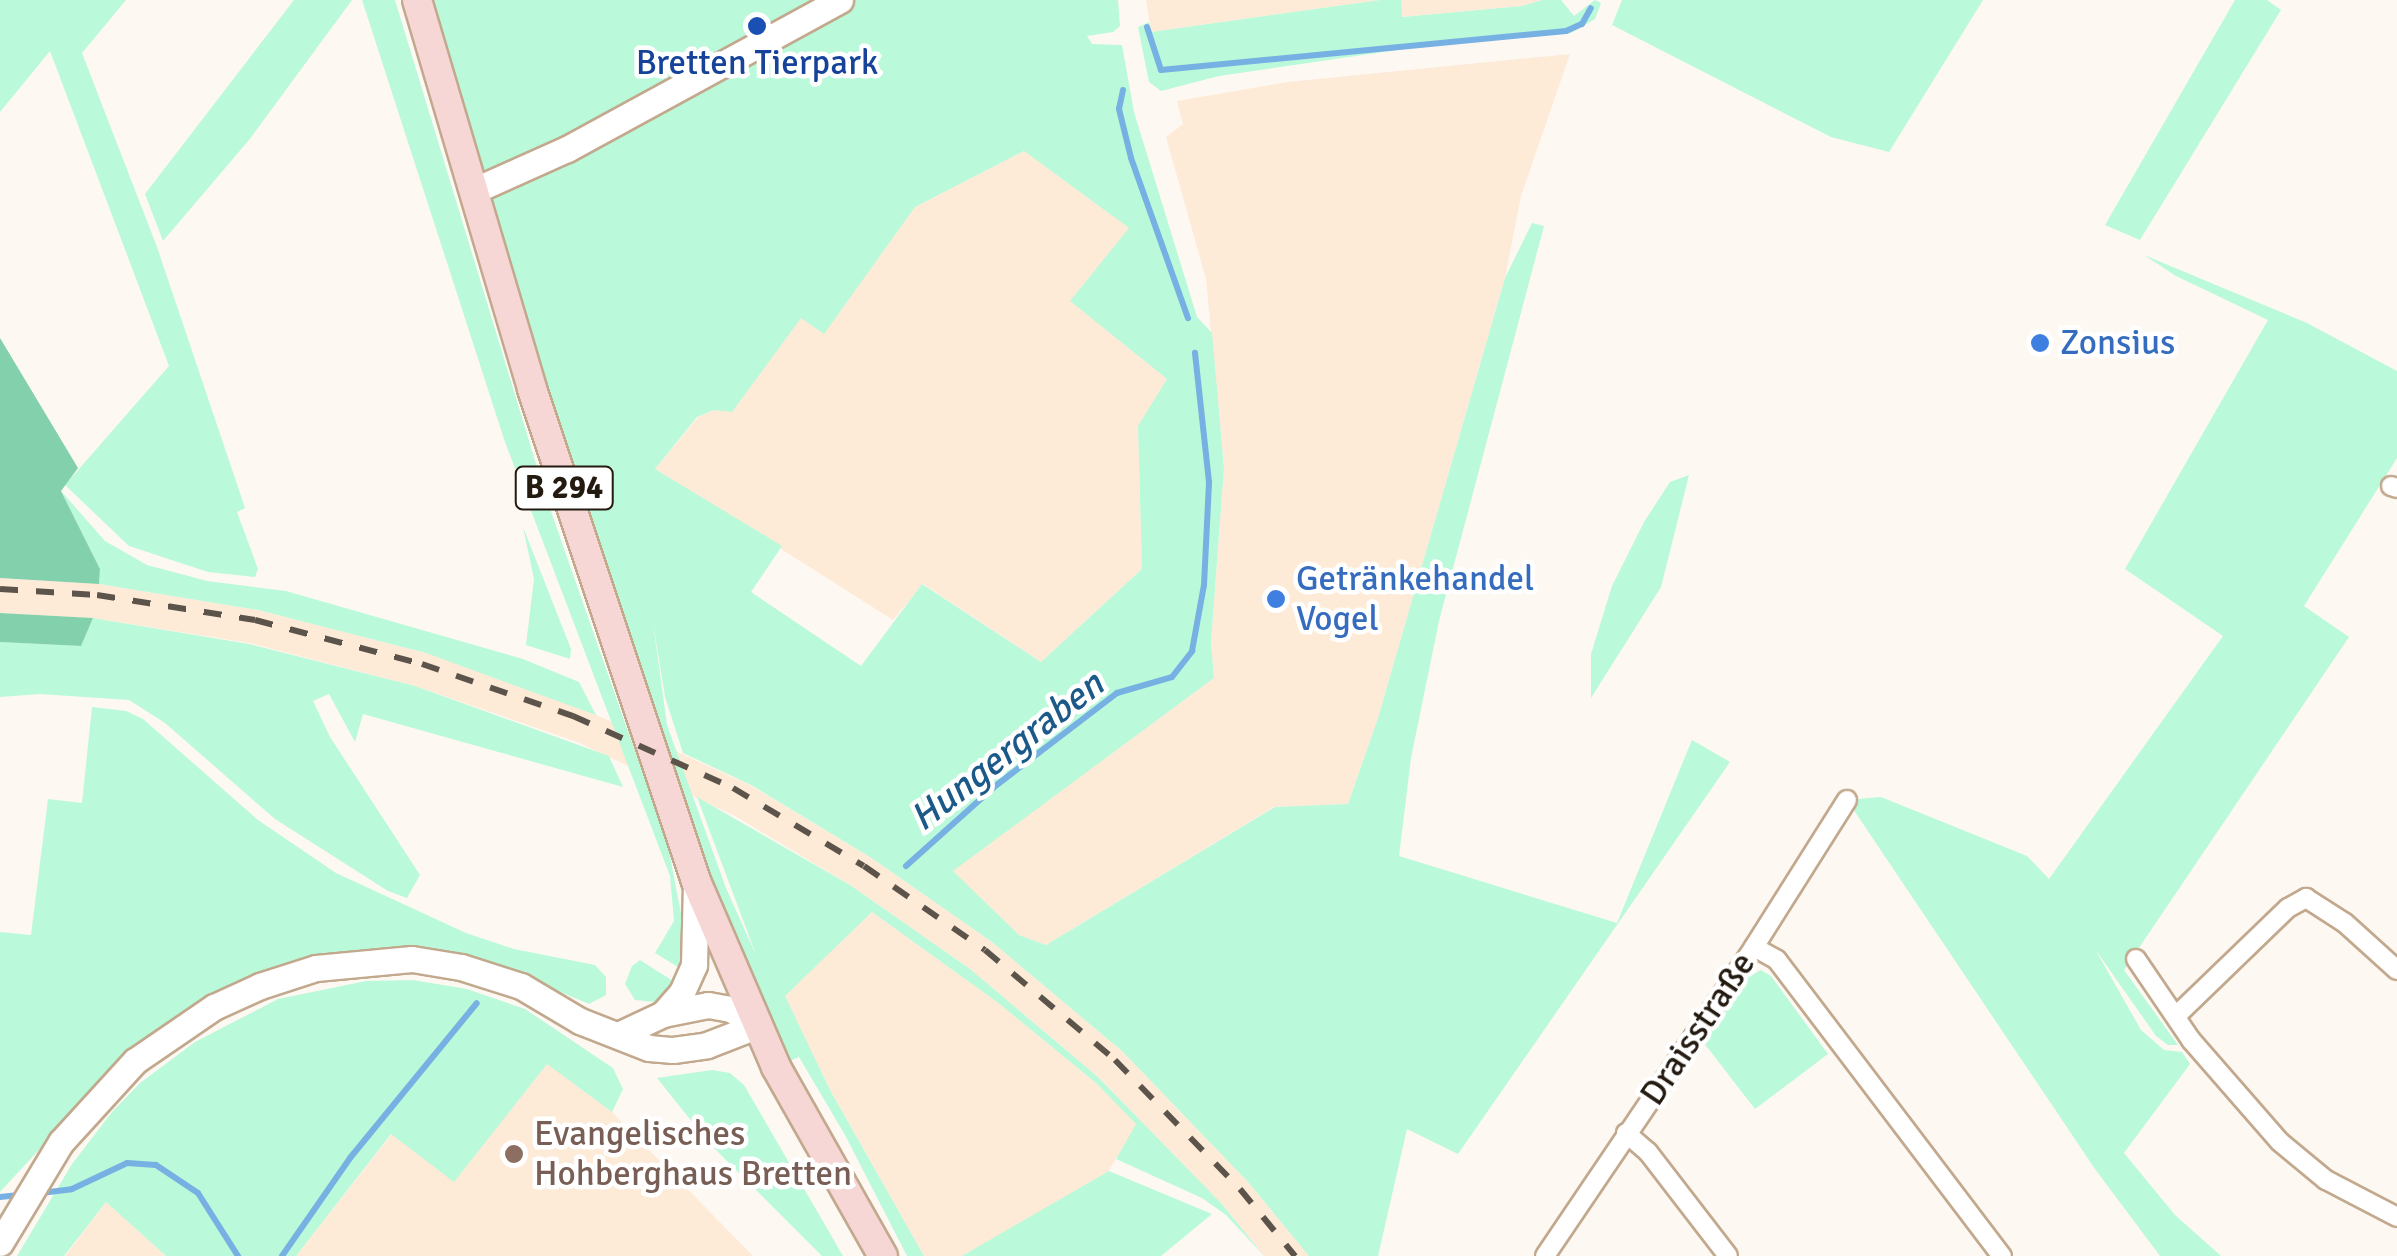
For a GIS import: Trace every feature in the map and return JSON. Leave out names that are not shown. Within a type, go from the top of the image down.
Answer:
[{"type":"main road","name":"B 294","points":[[417,0],[596,586],[696,881],[756,1026],[830,1168],[883,1256]]},
{"type":"street","points":[[473,191],[566,149],[840,0]]},
{"type":"street","name":"Draisstraße","points":[[1545,1256],[1754,947],[1847,800]]},
{"type":"street","points":[[663,1014],[682,992],[694,964],[696,881]]},
{"type":"street","points":[[2176,1016],[2288,908],[2306,898],[2345,923],[2397,970]]},
{"type":"street","points":[[1754,947],[1776,960],[2002,1256]]},
{"type":"street","points":[[0,1244],[47,1162],[107,1088],[168,1036],[260,986],[316,968],[412,959],[461,967],[521,986],[580,1021],[638,1045],[673,1050],[707,1045],[756,1026]]},
{"type":"street","points":[[2136,959],[2191,1040],[2280,1142],[2326,1180],[2397,1218]]},
{"type":"street","points":[[618,1035],[663,1014],[708,1005],[731,1009],[756,1026]]},
{"type":"street","points":[[1626,1134],[1648,1152],[1728,1256]]},
{"type":"shaded area","points":[[1146,0],[1380,0],[1151,32]]},
{"type":"shaded area","points":[[1401,0],[1542,0],[1522,6],[1401,17]]},
{"type":"shaded area","points":[[1570,54],[1521,196],[1505,278],[1378,718],[1348,804],[1274,807],[1046,945],[1019,935],[952,871],[1214,678],[1211,642],[1224,468],[1206,279],[1166,137],[1183,124],[1177,101],[1288,82]]},
{"type":"shaded area","points":[[1024,151],[1130,228],[1071,301],[1168,380],[1138,426],[1142,569],[1041,662],[923,584],[893,620],[655,469],[698,417],[714,410],[732,412],[801,317],[824,333],[915,207]]},
{"type":"shaded area","points":[[0,578],[99,584],[258,610],[426,653],[566,701],[750,785],[870,857],[992,942],[1123,1052],[1248,1182],[1309,1256],[1264,1256],[1221,1203],[1098,1077],[970,969],[850,885],[735,816],[577,742],[415,686],[249,643],[93,618],[0,613]]},
{"type":"shaded area","points":[[872,912],[997,1002],[1096,1083],[1137,1124],[1106,1175],[962,1256],[924,1256],[830,1090],[784,996]]},
{"type":"shaded area","name":"Evangelisches Hohberghaus Bretten","points":[[485,1015],[612,1112],[753,1256],[296,1256]]},
{"type":"shaded area","points":[[106,1202],[166,1256],[65,1256]]},
{"type":"green space","points":[[0,0],[126,0],[82,53],[157,247],[245,508],[237,512],[258,569],[255,577],[208,572],[129,546],[65,485],[169,366],[50,51],[0,112]]},
{"type":"green space","points":[[294,0],[352,0],[249,140],[163,241],[145,194]]},
{"type":"green space","points":[[362,0],[395,0],[547,500],[668,846],[687,945],[683,970],[655,953],[674,921],[670,876],[505,442]]},
{"type":"green space","points":[[433,0],[1118,0],[1120,26],[1113,32],[1087,36],[1092,44],[1122,45],[1134,112],[1197,317],[1212,333],[1224,468],[1211,642],[1214,678],[953,871],[1019,935],[1046,945],[1275,807],[1348,804],[1378,718],[1505,278],[1532,223],[1544,226],[1439,621],[1411,758],[1399,856],[1617,923],[1692,740],[1730,762],[1458,1154],[1407,1129],[1378,1256],[1309,1256],[1248,1182],[1123,1052],[992,942],[870,857],[751,785],[683,753],[665,697],[653,622],[667,725],[726,888],[756,955],[697,797],[850,885],[970,969],[1098,1077],[1221,1203],[1264,1256],[1226,1215],[1202,1198],[1116,1159],[1136,1124],[1096,1083],[997,1002],[872,912],[785,996],[830,1090],[924,1256],[907,1256],[845,1135],[799,1057],[776,1067],[756,1026],[545,388]],"holes":[[[1024,151],[1129,228],[1070,301],[1167,379],[1138,426],[1142,569],[1041,662],[922,584],[861,666],[751,592],[782,546],[655,469],[697,417],[714,410],[732,412],[801,318],[824,334],[915,207]]]},
{"type":"green space","points":[[1401,0],[1402,17],[1522,6],[1542,0],[1561,0],[1574,16],[1595,0],[1601,3],[1595,19],[1571,33],[1418,47],[1219,76],[1161,91],[1149,82],[1138,27],[1149,22],[1151,32]]},
{"type":"green space","points":[[1622,0],[1983,0],[1889,152],[1831,137],[1612,25]]},
{"type":"green space","points":[[2235,0],[2267,0],[2281,10],[2140,240],[2105,225]]},
{"type":"green space","points":[[2144,255],[2307,323],[2397,371],[2397,458],[2304,606],[2349,637],[2124,970],[2178,1045],[2168,1045],[2156,1036],[2095,949],[2141,1030],[2164,1050],[2182,1052],[2190,1064],[2124,1153],[2175,1215],[2221,1256],[2160,1256],[2095,1169],[1847,800],[1881,797],[2027,856],[2049,879],[2223,636],[2125,569],[2268,320],[2176,276]]},
{"type":"green space","points":[[0,338],[78,468],[61,491],[100,569],[99,584],[0,578]]},
{"type":"green space","points":[[1689,475],[1661,587],[1591,698],[1591,654],[1612,586],[1644,522],[1670,482]]},
{"type":"green space","points":[[61,491],[105,541],[147,565],[207,581],[286,591],[523,659],[579,682],[596,715],[426,653],[258,610],[99,584],[100,569]]},
{"type":"green space","points":[[523,527],[571,649],[570,659],[526,645],[534,579]]},
{"type":"green space","points":[[0,613],[93,618],[81,646],[0,642]]},
{"type":"green space","points":[[93,618],[249,644],[415,686],[609,756],[623,787],[363,714],[355,742],[329,694],[313,701],[330,737],[420,875],[407,898],[388,891],[275,819],[165,723],[129,700],[40,694],[0,697],[0,642],[81,646]]},
{"type":"green space","points":[[92,707],[126,711],[143,719],[258,820],[336,873],[466,933],[514,949],[595,965],[606,977],[606,995],[589,1004],[489,962],[412,948],[315,957],[207,999],[163,1027],[121,1061],[0,1192],[0,932],[31,935],[48,799],[82,803]]},
{"type":"green space","points":[[640,960],[676,983],[655,1002],[635,1000],[625,984],[632,966]]},
{"type":"green space","points":[[1761,970],[1771,976],[1828,1054],[1755,1109],[1704,1043],[1748,977]]},
{"type":"green space","points":[[413,980],[467,989],[525,1009],[613,1068],[623,1089],[612,1112],[547,1064],[454,1182],[391,1134],[296,1256],[166,1256],[106,1202],[64,1256],[17,1256],[72,1164],[112,1112],[140,1083],[195,1042],[278,999],[366,981]]},
{"type":"green space","points":[[712,1070],[730,1073],[744,1085],[843,1256],[822,1256],[709,1143],[657,1078]]},
{"type":"green space","points":[[1109,1171],[1212,1214],[1161,1256],[962,1256]]},
{"type":"waterway","name":"Hungergraben","points":[[1147,27],[1161,70],[1566,31],[1582,24],[1591,8]]},
{"type":"waterway","name":"Hungergraben","points":[[1123,90],[1119,109],[1131,158],[1188,318]]},
{"type":"waterway","name":"Hungergraben","points":[[906,866],[994,787],[1117,693],[1172,677],[1192,651],[1204,585],[1209,482],[1195,353]]},
{"type":"waterway","name":"Hungergraben","points":[[282,1256],[350,1158],[477,1003]]},
{"type":"waterway","points":[[41,1193],[72,1189],[127,1163],[156,1165],[198,1193],[238,1256]]},
{"type":"waterway","points":[[0,1197],[19,1195]]},
{"type":"railway","points":[[0,589],[97,595],[255,620],[422,664],[573,716],[733,788],[864,866],[985,950],[1115,1060],[1240,1189],[1295,1256]]},
{"type":"place","name":"Bretten Tierpark","points":[[757,26]]},
{"type":"place","name":"Zonsius","points":[[2040,343]]},
{"type":"place","name":"Getränkehandel Vogel","points":[[1276,599]]},
{"type":"place","name":"Evangelisches Hohberghaus Bretten","points":[[514,1154]]}]
